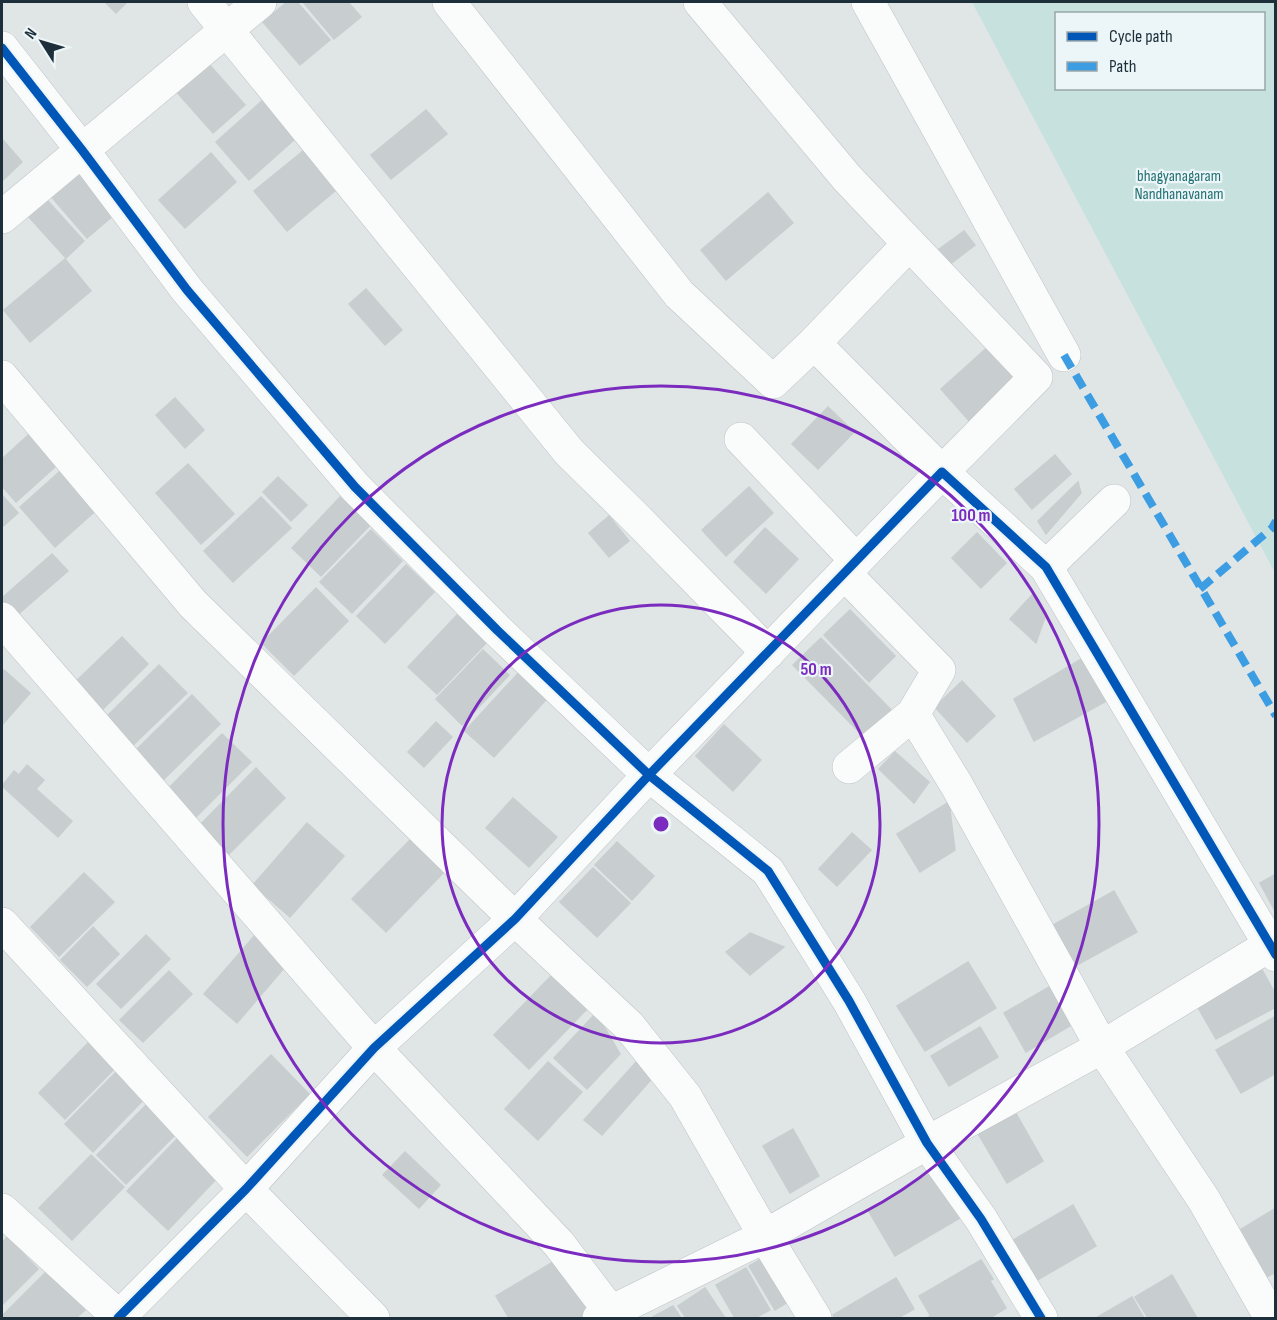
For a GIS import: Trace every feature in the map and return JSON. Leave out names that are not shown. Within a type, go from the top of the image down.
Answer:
[{"type":"street","points":[[204,2],[569,452],[768,653]]},
{"type":"street","points":[[2,217],[260,2]]},
{"type":"street","points":[[449,2],[679,294],[773,382],[909,244]]},
{"type":"street","points":[[2,1210],[119,1318],[246,1189],[374,1048],[514,919],[649,775],[1036,377],[847,178],[700,2]]},
{"type":"street","points":[[868,2],[1064,356]]},
{"type":"street","points":[[2,48],[187,290],[355,487],[496,630],[649,775],[768,871],[849,1001],[927,1143],[981,1219],[1041,1318]]},
{"type":"street","points":[[2,619],[374,1048],[559,1244],[608,1316],[765,1236],[1273,950],[1046,567],[942,472],[813,343]]},
{"type":"street","points":[[2,376],[194,604],[514,919],[629,1026],[685,1096],[815,1318]]},
{"type":"street","points":[[741,439],[939,670],[913,714],[849,767]]},
{"type":"street","points":[[1046,567],[1114,501]]},
{"type":"street","points":[[913,714],[956,784],[1102,1047],[1204,1200],[1271,1318]]},
{"type":"street","points":[[2,924],[246,1189],[373,1318]]},
{"type":"green space","name":"bhagyanagaram Nandhanavanam","points":[[972,2],[1275,2],[1275,573]]},
{"type":"building","points":[[105,2],[127,2],[116,13]]},
{"type":"building","points":[[287,2],[297,2],[330,40],[300,65],[263,22]]},
{"type":"building","points":[[303,2],[348,2],[361,17],[334,39]]},
{"type":"building","points":[[207,62],[245,105],[213,133],[175,90]]},
{"type":"building","points":[[272,92],[305,130],[249,180],[216,142]]},
{"type":"building","points":[[426,110],[447,134],[391,179],[371,155]]},
{"type":"building","points":[[2,139],[22,162],[2,181]]},
{"type":"building","points":[[308,147],[341,186],[287,231],[254,191]]},
{"type":"building","points":[[211,153],[236,182],[185,228],[159,200]]},
{"type":"building","points":[[85,166],[121,209],[87,238],[50,195]]},
{"type":"building","points":[[768,193],[793,223],[726,280],[701,250]]},
{"type":"building","points":[[46,199],[84,241],[66,258],[28,216]]},
{"type":"building","points":[[964,231],[975,245],[949,265],[938,250]]},
{"type":"building","points":[[65,259],[91,291],[30,342],[4,310]]},
{"type":"building","points":[[366,289],[402,330],[385,345],[349,304]]},
{"type":"building","points":[[990,345],[1021,379],[971,423],[941,389]]},
{"type":"building","points":[[175,398],[204,430],[185,448],[156,415]]},
{"type":"building","points":[[828,407],[854,432],[818,469],[792,444]]},
{"type":"building","points":[[37,427],[65,458],[16,502],[2,486],[2,459]]},
{"type":"building","points":[[1055,455],[1071,474],[1032,509],[1015,489]]},
{"type":"building","points":[[188,464],[234,514],[201,544],[156,493]]},
{"type":"building","points":[[67,465],[102,505],[55,547],[20,507]]},
{"type":"building","points":[[278,477],[307,505],[291,521],[263,492]]},
{"type":"building","points":[[1078,482],[1081,493],[1046,534],[1038,521]]},
{"type":"building","points":[[749,487],[773,513],[726,556],[702,530]]},
{"type":"building","points":[[343,494],[373,522],[321,576],[292,548]]},
{"type":"building","points":[[2,495],[18,513],[2,527]]},
{"type":"building","points":[[261,497],[291,528],[233,582],[204,551]]},
{"type":"building","points":[[609,516],[629,541],[609,557],[589,533]]},
{"type":"building","points":[[765,528],[798,559],[766,593],[734,562]]},
{"type":"building","points":[[371,530],[402,561],[352,613],[320,582]]},
{"type":"building","points":[[977,533],[1006,563],[981,588],[952,558]]},
{"type":"building","points":[[52,554],[68,571],[8,623],[2,616],[2,598]]},
{"type":"building","points":[[406,565],[434,592],[385,643],[357,616]]},
{"type":"building","points":[[316,588],[348,621],[294,675],[262,643]]},
{"type":"building","points":[[1033,594],[1045,617],[1036,643],[1010,619]]},
{"type":"building","points":[[850,610],[895,656],[869,682],[824,635]]},
{"type":"building","points":[[457,615],[486,643],[437,694],[408,667]]},
{"type":"building","points":[[122,637],[148,664],[96,716],[69,688]]},
{"type":"building","points":[[821,638],[894,713],[867,740],[793,665]]},
{"type":"building","points":[[483,650],[509,675],[462,725],[436,699]]},
{"type":"building","points":[[1083,658],[1110,699],[1034,741],[1014,699]]},
{"type":"building","points":[[159,665],[187,693],[129,749],[102,721]]},
{"type":"building","points":[[523,668],[551,694],[494,757],[465,731]]},
{"type":"building","points":[[4,670],[30,693],[2,725],[2,672]]},
{"type":"building","points":[[962,681],[995,716],[967,742],[935,707]]},
{"type":"building","points":[[192,695],[220,724],[161,782],[133,753]]},
{"type":"building","points":[[436,722],[452,737],[424,767],[408,752]]},
{"type":"building","points":[[724,725],[761,760],[733,791],[696,756]]},
{"type":"building","points":[[222,734],[251,762],[192,821],[164,793]]},
{"type":"building","points":[[895,752],[929,782],[914,803],[879,769]]},
{"type":"building","points":[[27,765],[44,780],[36,789],[72,821],[58,837],[2,786],[14,771],[19,775]]},
{"type":"building","points":[[256,768],[285,798],[229,854],[200,825]]},
{"type":"building","points":[[513,798],[557,837],[529,867],[486,828]]},
{"type":"building","points":[[949,802],[955,850],[920,872],[897,834]]},
{"type":"building","points":[[307,823],[344,856],[290,917],[253,885]]},
{"type":"building","points":[[852,833],[871,850],[837,886],[819,869]]},
{"type":"building","points":[[410,840],[444,872],[386,932],[352,899]]},
{"type":"building","points":[[617,842],[654,876],[632,900],[595,865]]},
{"type":"building","points":[[593,868],[630,903],[597,937],[560,902]]},
{"type":"building","points":[[84,873],[114,902],[59,956],[31,927]]},
{"type":"building","points":[[1276,874],[1276,913],[1260,883]]},
{"type":"building","points":[[1114,891],[1137,932],[1068,970],[1046,929]]},
{"type":"building","points":[[93,927],[119,954],[87,986],[61,960]]},
{"type":"building","points":[[257,933],[290,961],[237,1023],[204,994]]},
{"type":"building","points":[[750,933],[784,947],[750,975],[726,952]]},
{"type":"building","points":[[146,935],[170,959],[121,1008],[97,984]]},
{"type":"building","points":[[968,962],[996,1008],[925,1051],[897,1006]]},
{"type":"building","points":[[1261,968],[1276,995],[1276,1007],[1216,1039],[1196,1004]]},
{"type":"building","points":[[169,971],[192,994],[143,1042],[120,1020]]},
{"type":"building","points":[[552,975],[587,1009],[529,1069],[494,1035]]},
{"type":"building","points":[[1056,983],[1078,1021],[1026,1052],[1004,1013]]},
{"type":"building","points":[[596,1013],[620,1054],[587,1089],[554,1058]]},
{"type":"building","points":[[1276,1016],[1276,1073],[1241,1093],[1216,1050]]},
{"type":"building","points":[[980,1027],[998,1057],[949,1086],[931,1056]]},
{"type":"building","points":[[91,1040],[117,1066],[65,1119],[39,1093]]},
{"type":"building","points":[[271,1055],[309,1094],[247,1156],[209,1117]]},
{"type":"building","points":[[638,1060],[655,1075],[602,1135],[584,1120]]},
{"type":"building","points":[[548,1062],[582,1092],[538,1140],[505,1109]]},
{"type":"building","points":[[122,1066],[149,1094],[93,1152],[65,1124]]},
{"type":"building","points":[[148,1103],[178,1132],[126,1184],[97,1155]]},
{"type":"building","points":[[1010,1103],[1043,1161],[1007,1183],[973,1125]]},
{"type":"building","points":[[793,1129],[819,1176],[790,1193],[763,1146]]},
{"type":"building","points":[[178,1138],[219,1176],[168,1230],[127,1191]]},
{"type":"building","points":[[405,1152],[440,1185],[419,1208],[383,1175]]},
{"type":"building","points":[[91,1155],[124,1187],[72,1240],[39,1208]]},
{"type":"building","points":[[934,1171],[960,1218],[895,1256],[868,1210]]},
{"type":"building","points":[[1073,1205],[1096,1246],[1034,1282],[1010,1242]]},
{"type":"building","points":[[1276,1208],[1276,1272],[1263,1279],[1235,1233]]},
{"type":"building","points":[[7,1237],[38,1269],[2,1305],[2,1243]]},
{"type":"building","points":[[763,1258],[791,1300],[775,1310],[749,1266]]},
{"type":"building","points":[[558,1259],[590,1314],[582,1318],[509,1318],[496,1296]]},
{"type":"building","points":[[981,1260],[993,1279],[930,1315],[919,1296]]},
{"type":"building","points":[[746,1268],[770,1310],[755,1318],[735,1318],[716,1285]]},
{"type":"building","points":[[46,1272],[85,1310],[76,1318],[2,1318],[2,1316]]},
{"type":"building","points":[[1172,1275],[1197,1318],[1148,1318],[1135,1297]]},
{"type":"building","points":[[896,1278],[914,1309],[898,1318],[835,1318],[833,1315]]},
{"type":"building","points":[[990,1281],[1006,1308],[990,1318],[927,1318]]},
{"type":"building","points":[[705,1288],[725,1318],[686,1318],[678,1306]]},
{"type":"building","points":[[1132,1297],[1144,1318],[1096,1318]]},
{"type":"building","points":[[673,1306],[681,1318],[651,1318]]},
{"type":"marked path","points":[[1064,355],[1276,716]]},
{"type":"marked path","points":[[1200,589],[1272,528],[1276,521]]},
{"type":"cycle path","points":[[2,48],[187,290],[355,487],[497,630],[649,775],[768,871],[849,1001],[927,1143],[981,1219],[1041,1318]]},
{"type":"cycle path","points":[[118,1318],[246,1189],[374,1048],[515,919],[649,775],[942,472],[1046,567],[1276,955]]}]
